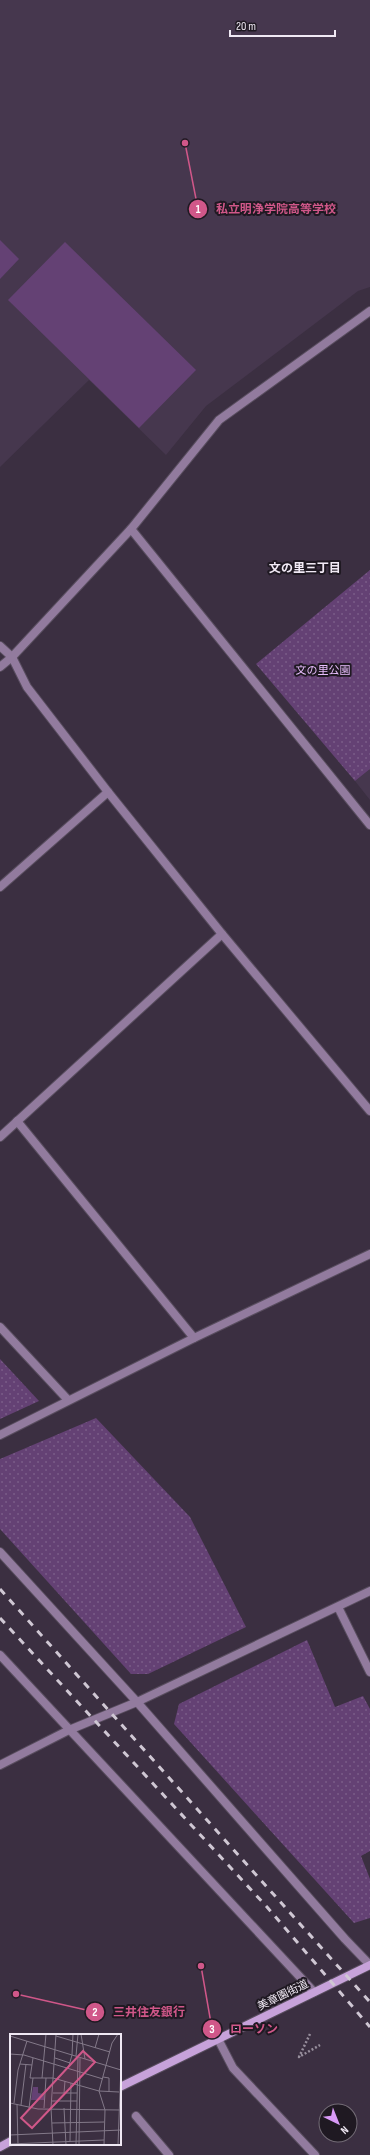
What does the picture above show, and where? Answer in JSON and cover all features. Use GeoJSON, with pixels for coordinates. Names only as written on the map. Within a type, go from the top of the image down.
{"type":"FeatureCollection","features":[{"type":"Feature","properties":{"kind":"street"},"geometry":{"type":"LineString","coordinates":[[0,667],[12,657],[130,529],[219,420],[370,311]]}},
{"type":"Feature","properties":{"kind":"street"},"geometry":{"type":"LineString","coordinates":[[130,529],[370,824]]}},
{"type":"Feature","properties":{"kind":"street"},"geometry":{"type":"LineString","coordinates":[[0,646],[12,657],[27,687],[108,792],[222,934],[370,1111]]}},
{"type":"Feature","properties":{"kind":"street"},"geometry":{"type":"LineString","coordinates":[[0,887],[108,792]]}},
{"type":"Feature","properties":{"kind":"street"},"geometry":{"type":"LineString","coordinates":[[0,1136],[222,934]]}},
{"type":"Feature","properties":{"kind":"street"},"geometry":{"type":"LineString","coordinates":[[17,1121],[194,1338]]}},
{"type":"Feature","properties":{"kind":"street"},"geometry":{"type":"LineString","coordinates":[[0,1435],[194,1338],[370,1254]]}},
{"type":"Feature","properties":{"kind":"street"},"geometry":{"type":"LineString","coordinates":[[0,1327],[68,1400]]}},
{"type":"Feature","properties":{"kind":"street"},"geometry":{"type":"LineString","coordinates":[[0,1552],[137,1702],[345,1940],[370,1965]]}},
{"type":"Feature","properties":{"kind":"street"},"geometry":{"type":"LineString","coordinates":[[0,1765],[69,1730],[137,1702],[370,1591]]}},
{"type":"Feature","properties":{"kind":"street"},"geometry":{"type":"LineString","coordinates":[[338,1606],[370,1672]]}},
{"type":"Feature","properties":{"kind":"street"},"geometry":{"type":"LineString","coordinates":[[0,1655],[314,1992]]}},
{"type":"Feature","properties":{"kind":"street","name":"美章園街道"},"geometry":{"type":"LineString","coordinates":[[121,2088],[370,1965]]}},
{"type":"Feature","properties":{"kind":"street"},"geometry":{"type":"LineString","coordinates":[[218,2039],[233,2068],[315,2155]]}},
{"type":"Feature","properties":{"kind":"street"},"geometry":{"type":"LineString","coordinates":[[136,2116],[169,2155]]}},
{"type":"Feature","properties":{"kind":"street"},"geometry":{"type":"LineString","coordinates":[[0,2146],[10,2141]]}},
{"type":"Feature","properties":{"kind":"path"},"geometry":{"type":"LineString","coordinates":[[310,2034],[299,2057],[320,2045]]}},
{"type":"Feature","properties":{"kind":"shaded area"},"geometry":{"type":"Polygon","coordinates":[[[0,0],[370,0],[370,287],[358,291],[206,406],[166,455],[89,380],[0,467],[0,0]]]}},
{"type":"Feature","properties":{"kind":"shaded area"},"geometry":{"type":"Polygon","coordinates":[[[370,769],[370,800],[355,781],[370,769]]]}},
{"type":"Feature","properties":{"kind":"green space"},"geometry":{"type":"Polygon","coordinates":[[[0,240],[19,259],[0,279],[0,240]]]}},
{"type":"Feature","properties":{"kind":"green space"},"geometry":{"type":"Polygon","coordinates":[[[65,242],[196,370],[139,428],[8,300],[65,242]]]}},
{"type":"Feature","properties":{"kind":"green space","name":"文の里公園"},"geometry":{"type":"Polygon","coordinates":[[[370,570],[370,769],[355,781],[256,664],[370,570]]]}},
{"type":"Feature","properties":{"kind":"green space"},"geometry":{"type":"Polygon","coordinates":[[[0,1359],[39,1401],[0,1419],[0,1359]]]}},
{"type":"Feature","properties":{"kind":"green space"},"geometry":{"type":"Polygon","coordinates":[[[96,1418],[190,1517],[246,1627],[148,1674],[131,1674],[0,1529],[0,1459],[96,1418]]]}},
{"type":"Feature","properties":{"kind":"green space"},"geometry":{"type":"Polygon","coordinates":[[[307,1640],[335,1707],[363,1696],[370,1709],[370,1851],[361,1856],[370,1879],[370,1918],[354,1923],[174,1724],[179,1704],[307,1640]]]}},
{"type":"Feature","properties":{"kind":"railway"},"geometry":{"type":"LineString","coordinates":[[0,1589],[370,2002]]}},
{"type":"Feature","properties":{"kind":"railway"},"geometry":{"type":"LineString","coordinates":[[0,1618],[267,1907],[370,2027]]}},
{"type":"Feature","properties":{"kind":"place","name":"私立明浄学院高等学校"},"geometry":{"type":"Point","coordinates":[185,143]}},
{"type":"Feature","properties":{"kind":"place","name":"ローソン"},"geometry":{"type":"Point","coordinates":[201,1966]}},
{"type":"Feature","properties":{"kind":"place","name":"三井住友銀行"},"geometry":{"type":"Point","coordinates":[16,1994]}},
{"type":"Feature","properties":{"kind":"district","name":"文の里三丁目"},"geometry":{"type":"Point","coordinates":[305,568]}}]}
